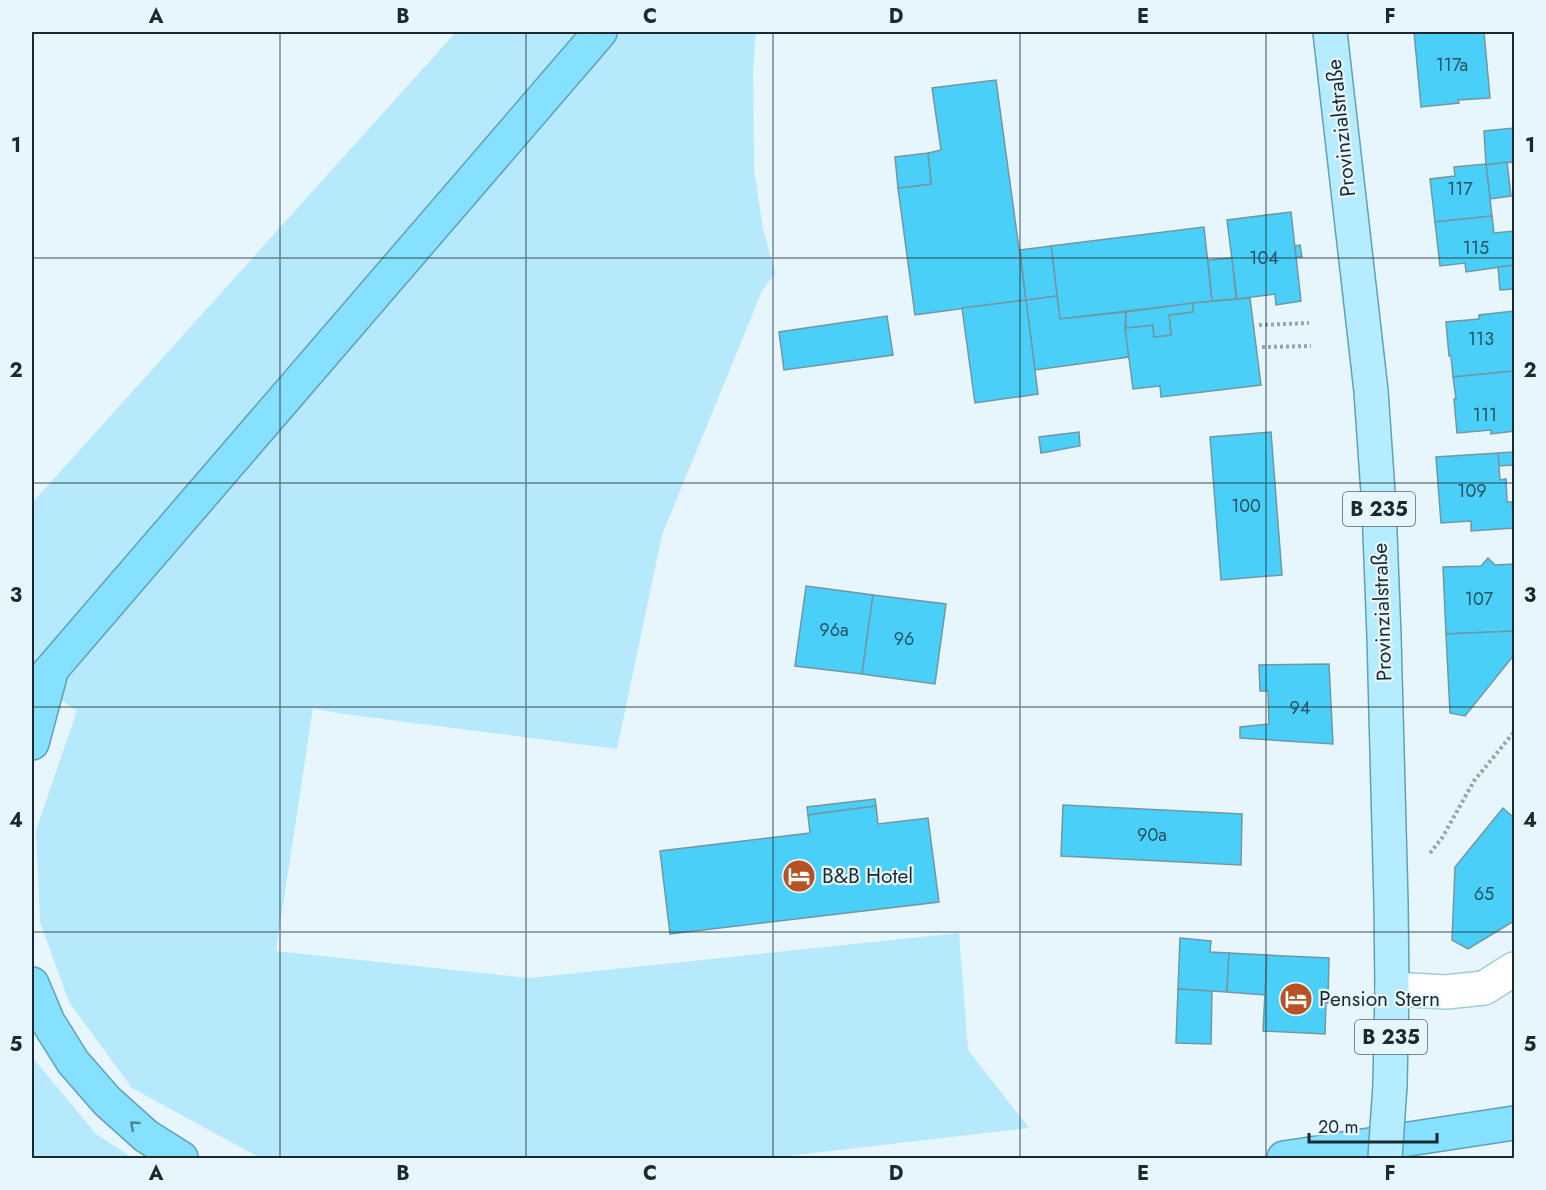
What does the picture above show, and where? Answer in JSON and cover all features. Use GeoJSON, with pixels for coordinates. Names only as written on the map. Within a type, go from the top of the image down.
{"type":"FeatureCollection","features":[{"type":"Feature","properties":{"kind":"highway"},"geometry":{"type":"LineString","coordinates":[[32,743],[42,681],[600,32]]}},
{"type":"Feature","properties":{"kind":"highway"},"geometry":{"type":"LineString","coordinates":[[32,984],[48,1022],[73,1062],[106,1101],[146,1136],[181,1158]]}},
{"type":"Feature","properties":{"kind":"highway"},"geometry":{"type":"LineString","coordinates":[[1284,1158],[1515,1123]]}},
{"type":"Feature","properties":{"kind":"main road","name":"Provinzialstraße"},"geometry":{"type":"LineString","coordinates":[[1330,32],[1371,391],[1379,507],[1392,989],[1390,1085],[1385,1158]]}},
{"type":"Feature","properties":{"kind":"street"},"geometry":{"type":"LineString","coordinates":[[1392,989],[1446,992],[1484,988],[1515,969]]}},
{"type":"Feature","properties":{"kind":"path"},"geometry":{"type":"LineString","coordinates":[[1259,325],[1309,323]]}},
{"type":"Feature","properties":{"kind":"path"},"geometry":{"type":"LineString","coordinates":[[1262,347],[1311,346]]}},
{"type":"Feature","properties":{"kind":"path"},"geometry":{"type":"LineString","coordinates":[[1427,857],[1442,838],[1474,781],[1515,732]]}},
{"type":"Feature","properties":{"kind":"shaded area"},"geometry":{"type":"Polygon","coordinates":[[[456,32],[756,32],[753,69],[754,169],[763,229],[775,273],[762,291],[662,535],[617,749],[313,708],[276,951],[529,978],[959,933],[968,1050],[1029,1128],[771,1158],[260,1158],[132,1088],[69,1002],[40,922],[36,830],[77,711],[32,679],[32,503],[456,32]]]}},
{"type":"Feature","properties":{"kind":"shaded area"},"geometry":{"type":"Polygon","coordinates":[[[32,1057],[96,1134],[133,1158],[32,1158],[32,1057]]]}},
{"type":"Feature","properties":{"kind":"building"},"geometry":{"type":"Polygon","coordinates":[[[1414,32],[1484,32],[1490,98],[1458,100],[1459,103],[1421,107],[1414,32]]]}},
{"type":"Feature","properties":{"kind":"building"},"geometry":{"type":"Polygon","coordinates":[[[996,80],[1026,300],[915,315],[898,188],[931,184],[928,153],[941,150],[932,88],[996,80]]]}},
{"type":"Feature","properties":{"kind":"building"},"geometry":{"type":"Polygon","coordinates":[[[1514,128],[1514,162],[1486,165],[1484,131],[1514,128]]]}},
{"type":"Feature","properties":{"kind":"building"},"geometry":{"type":"Polygon","coordinates":[[[928,153],[931,184],[898,188],[895,157],[928,153]]]}},
{"type":"Feature","properties":{"kind":"building"},"geometry":{"type":"Polygon","coordinates":[[[1507,162],[1511,196],[1490,199],[1486,165],[1507,162]]]}},
{"type":"Feature","properties":{"kind":"building"},"geometry":{"type":"Polygon","coordinates":[[[1486,164],[1492,216],[1435,222],[1430,179],[1455,176],[1454,167],[1486,164]]]}},
{"type":"Feature","properties":{"kind":"building"},"geometry":{"type":"Polygon","coordinates":[[[1291,212],[1301,301],[1276,305],[1275,294],[1237,299],[1227,220],[1291,212]]]}},
{"type":"Feature","properties":{"kind":"building"},"geometry":{"type":"Polygon","coordinates":[[[1492,216],[1494,233],[1514,231],[1514,265],[1466,272],[1465,263],[1440,266],[1435,222],[1492,216]]]}},
{"type":"Feature","properties":{"kind":"building"},"geometry":{"type":"Polygon","coordinates":[[[1204,227],[1212,301],[1060,319],[1051,246],[1204,227]]]}},
{"type":"Feature","properties":{"kind":"building"},"geometry":{"type":"Polygon","coordinates":[[[1300,245],[1302,257],[1296,257],[1295,246],[1300,245]]]}},
{"type":"Feature","properties":{"kind":"building"},"geometry":{"type":"Polygon","coordinates":[[[1051,246],[1057,296],[1026,300],[1020,250],[1051,246]]]}},
{"type":"Feature","properties":{"kind":"building"},"geometry":{"type":"Polygon","coordinates":[[[1232,258],[1236,299],[1212,301],[1208,260],[1232,258]]]}},
{"type":"Feature","properties":{"kind":"building"},"geometry":{"type":"Polygon","coordinates":[[[1514,265],[1514,289],[1500,290],[1498,267],[1514,265]]]}},
{"type":"Feature","properties":{"kind":"building"},"geometry":{"type":"Polygon","coordinates":[[[1057,296],[1060,319],[1126,312],[1125,328],[1129,357],[1035,370],[1026,300],[1057,296]]]}},
{"type":"Feature","properties":{"kind":"building"},"geometry":{"type":"Polygon","coordinates":[[[1250,298],[1261,385],[1161,397],[1160,386],[1133,389],[1125,328],[1153,325],[1154,337],[1171,335],[1169,315],[1193,312],[1193,303],[1250,298]]]}},
{"type":"Feature","properties":{"kind":"building"},"geometry":{"type":"Polygon","coordinates":[[[1026,300],[1038,394],[975,403],[962,308],[1026,300]]]}},
{"type":"Feature","properties":{"kind":"building"},"geometry":{"type":"Polygon","coordinates":[[[1193,303],[1193,312],[1169,315],[1171,335],[1154,337],[1153,325],[1126,328],[1126,312],[1193,303]]]}},
{"type":"Feature","properties":{"kind":"building"},"geometry":{"type":"Polygon","coordinates":[[[1514,311],[1514,371],[1453,377],[1446,322],[1479,319],[1479,315],[1514,311]]]}},
{"type":"Feature","properties":{"kind":"building"},"geometry":{"type":"Polygon","coordinates":[[[887,316],[893,355],[784,370],[779,332],[887,316]]]}},
{"type":"Feature","properties":{"kind":"building"},"geometry":{"type":"Polygon","coordinates":[[[1514,371],[1514,431],[1491,434],[1491,430],[1457,433],[1453,377],[1514,371]]]}},
{"type":"Feature","properties":{"kind":"building"},"geometry":{"type":"Polygon","coordinates":[[[1079,432],[1080,446],[1041,453],[1039,437],[1079,432]]]}},
{"type":"Feature","properties":{"kind":"building"},"geometry":{"type":"Polygon","coordinates":[[[1271,432],[1282,575],[1221,580],[1210,437],[1271,432]]]}},
{"type":"Feature","properties":{"kind":"building"},"geometry":{"type":"Polygon","coordinates":[[[1514,452],[1514,468],[1512,465],[1499,466],[1498,453],[1514,452]]]}},
{"type":"Feature","properties":{"kind":"building"},"geometry":{"type":"Polygon","coordinates":[[[1498,453],[1500,480],[1506,479],[1507,502],[1512,502],[1514,528],[1471,531],[1471,521],[1441,523],[1436,457],[1498,453]]]}},
{"type":"Feature","properties":{"kind":"building"},"geometry":{"type":"Polygon","coordinates":[[[1488,558],[1495,565],[1514,564],[1514,631],[1446,634],[1443,567],[1481,566],[1488,558]]]}},
{"type":"Feature","properties":{"kind":"building"},"geometry":{"type":"Polygon","coordinates":[[[806,586],[873,595],[862,674],[795,666],[806,586]]]}},
{"type":"Feature","properties":{"kind":"building"},"geometry":{"type":"Polygon","coordinates":[[[873,595],[946,604],[935,684],[862,674],[873,595]]]}},
{"type":"Feature","properties":{"kind":"building"},"geometry":{"type":"Polygon","coordinates":[[[1514,631],[1514,655],[1465,716],[1450,713],[1446,634],[1514,631]]]}},
{"type":"Feature","properties":{"kind":"building"},"geometry":{"type":"Polygon","coordinates":[[[1329,664],[1333,744],[1240,738],[1240,727],[1269,724],[1268,691],[1260,691],[1259,665],[1329,664]]]}},
{"type":"Feature","properties":{"kind":"building"},"geometry":{"type":"Polygon","coordinates":[[[875,799],[876,806],[808,815],[807,807],[875,799]]]}},
{"type":"Feature","properties":{"kind":"building"},"geometry":{"type":"Polygon","coordinates":[[[1063,805],[1242,814],[1241,865],[1061,856],[1063,805]]]}},
{"type":"Feature","properties":{"kind":"building","name":"B&B Hotel"},"geometry":{"type":"Polygon","coordinates":[[[876,806],[878,824],[928,818],[939,902],[670,934],[660,851],[810,833],[808,815],[876,806]]]}},
{"type":"Feature","properties":{"kind":"building"},"geometry":{"type":"Polygon","coordinates":[[[1503,808],[1514,818],[1514,921],[1468,949],[1452,940],[1455,867],[1503,808]]]}},
{"type":"Feature","properties":{"kind":"building"},"geometry":{"type":"Polygon","coordinates":[[[1180,938],[1211,941],[1210,952],[1229,953],[1227,992],[1178,989],[1180,938]]]}},
{"type":"Feature","properties":{"kind":"building"},"geometry":{"type":"Polygon","coordinates":[[[1229,953],[1267,955],[1265,995],[1227,992],[1229,953]]]}},
{"type":"Feature","properties":{"kind":"building","name":"Pension Stern"},"geometry":{"type":"Polygon","coordinates":[[[1267,955],[1329,958],[1325,1034],[1263,1031],[1267,955]]]}},
{"type":"Feature","properties":{"kind":"building"},"geometry":{"type":"Polygon","coordinates":[[[1178,989],[1212,991],[1211,1044],[1176,1043],[1178,989]]]}},
{"type":"Feature","properties":{"kind":"place","name":"B&B Hotel"},"geometry":{"type":"Point","coordinates":[799,876]}},
{"type":"Feature","properties":{"kind":"place","name":"Pension Stern"},"geometry":{"type":"Point","coordinates":[1296,999]}}]}
